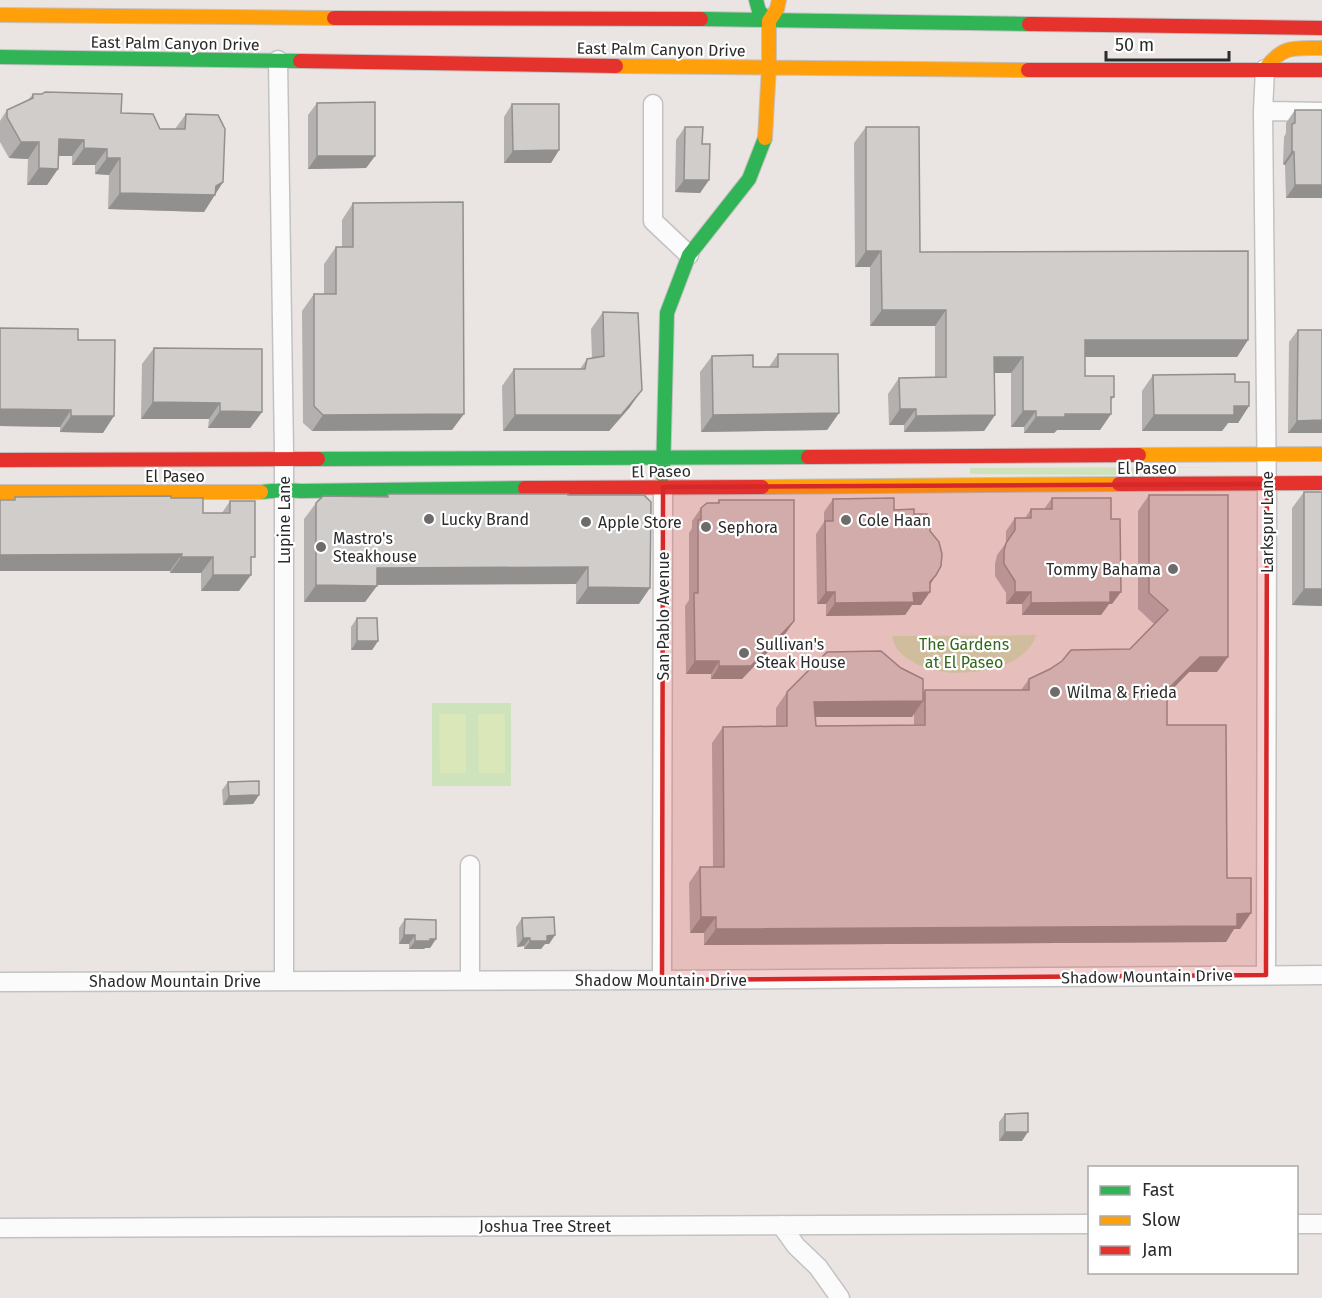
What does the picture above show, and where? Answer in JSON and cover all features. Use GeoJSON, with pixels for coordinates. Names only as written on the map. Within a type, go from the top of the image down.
{"type":"FeatureCollection","features":[{"type":"Feature","properties":{"kind":"street"},"geometry":{"type":"LineString","coordinates":[[433,0],[433,20]]}},
{"type":"Feature","properties":{"kind":"street"},"geometry":{"type":"LineString","coordinates":[[756,0],[759,11],[769,21]]}},
{"type":"Feature","properties":{"kind":"street","name":"San Pablo Avenue"},"geometry":{"type":"LineString","coordinates":[[662,980],[663,458],[667,313],[689,255],[749,179],[765,138],[769,21],[777,9],[779,0]]}},
{"type":"Feature","properties":{"kind":"street"},"geometry":{"type":"LineString","coordinates":[[668,20],[697,5]]}},
{"type":"Feature","properties":{"kind":"street","name":"East Palm Canyon Drive"},"geometry":{"type":"LineString","coordinates":[[0,15],[1322,28]]}},
{"type":"Feature","properties":{"kind":"street"},"geometry":{"type":"LineString","coordinates":[[1265,69],[1277,54],[1286,50],[1322,48]]}},
{"type":"Feature","properties":{"kind":"street","name":"East Palm Canyon Drive"},"geometry":{"type":"LineString","coordinates":[[0,57],[941,70],[1322,70]]}},
{"type":"Feature","properties":{"kind":"street","name":"Lupine Lane"},"geometry":{"type":"LineString","coordinates":[[279,60],[284,459],[284,980]]}},
{"type":"Feature","properties":{"kind":"street","name":"Larkspur Lane"},"geometry":{"type":"LineString","coordinates":[[1265,69],[1263,111],[1267,454],[1266,975]]}},
{"type":"Feature","properties":{"kind":"street"},"geometry":{"type":"LineString","coordinates":[[653,104],[653,221],[689,255]]}},
{"type":"Feature","properties":{"kind":"street"},"geometry":{"type":"LineString","coordinates":[[1263,111],[1322,112]]}},
{"type":"Feature","properties":{"kind":"street","name":"El Paseo"},"geometry":{"type":"LineString","coordinates":[[0,460],[1322,454]]}},
{"type":"Feature","properties":{"kind":"street"},"geometry":{"type":"LineString","coordinates":[[964,456],[957,471],[960,479],[967,486]]}},
{"type":"Feature","properties":{"kind":"street"},"geometry":{"type":"LineString","coordinates":[[925,457],[935,465],[937,472],[934,479],[925,486]]}},
{"type":"Feature","properties":{"kind":"street"},"geometry":{"type":"LineString","coordinates":[[1106,485],[1154,472],[1244,471]]}},
{"type":"Feature","properties":{"kind":"street","name":"El Paseo"},"geometry":{"type":"LineString","coordinates":[[0,492],[1322,483]]}},
{"type":"Feature","properties":{"kind":"street"},"geometry":{"type":"LineString","coordinates":[[470,865],[470,980]]}},
{"type":"Feature","properties":{"kind":"street","name":"Shadow Mountain Drive"},"geometry":{"type":"LineString","coordinates":[[0,982],[1322,975]]}},
{"type":"Feature","properties":{"kind":"street","name":"Joshua Tree Street"},"geometry":{"type":"LineString","coordinates":[[0,1228],[1088,1224]]}},
{"type":"Feature","properties":{"kind":"street"},"geometry":{"type":"LineString","coordinates":[[1298,1224],[1322,1224]]}},
{"type":"Feature","properties":{"kind":"street"},"geometry":{"type":"LineString","coordinates":[[781,1225],[796,1246],[818,1267],[840,1298]]}},
{"type":"Feature","properties":{"kind":"highlighted area"},"geometry":{"type":"Polygon","coordinates":[[[1267,484],[1266,975],[662,980],[663,487],[1267,484]]]}},
{"type":"Feature","properties":{"kind":"green space"},"geometry":{"type":"Polygon","coordinates":[[[1237,467],[1160,468],[1129,475],[970,474],[970,468],[1237,467]]]}},
{"type":"Feature","properties":{"kind":"green space","name":"The Gardens at El Paseo"},"geometry":{"type":"Polygon","coordinates":[[[1036,635],[1030,647],[1007,664],[977,672],[961,673],[933,670],[914,663],[898,650],[892,636],[1036,635]]]}},
{"type":"Feature","properties":{"kind":"green space"},"geometry":{"type":"Polygon","coordinates":[[[432,703],[511,703],[511,786],[432,786],[432,703]]]}},
{"type":"Feature","properties":{"kind":"green space"},"geometry":{"type":"Polygon","coordinates":[[[439,714],[466,714],[466,773],[440,773],[439,714]]]}},
{"type":"Feature","properties":{"kind":"green space"},"geometry":{"type":"Polygon","coordinates":[[[478,714],[505,714],[505,773],[479,773],[478,714]]]}},
{"type":"Feature","properties":{"kind":"building"},"geometry":{"type":"Polygon","coordinates":[[[45,92],[122,94],[121,113],[153,114],[160,129],[185,129],[186,114],[218,115],[225,129],[223,182],[216,186],[215,195],[120,193],[120,158],[107,158],[107,149],[84,148],[84,140],[59,139],[58,169],[39,168],[39,142],[21,142],[7,117],[7,110],[33,98],[33,94],[45,92]]]}},
{"type":"Feature","properties":{"kind":"building"},"geometry":{"type":"Polygon","coordinates":[[[375,102],[375,156],[317,156],[317,103],[375,102]]]}},
{"type":"Feature","properties":{"kind":"building"},"geometry":{"type":"Polygon","coordinates":[[[512,104],[559,104],[559,150],[513,151],[512,104]]]}},
{"type":"Feature","properties":{"kind":"building"},"geometry":{"type":"Polygon","coordinates":[[[1295,110],[1322,110],[1322,185],[1295,185],[1292,124],[1295,123],[1295,110]]]}},
{"type":"Feature","properties":{"kind":"building"},"geometry":{"type":"Polygon","coordinates":[[[685,127],[703,127],[702,144],[710,144],[709,180],[684,180],[685,127]]]}},
{"type":"Feature","properties":{"kind":"building"},"geometry":{"type":"Polygon","coordinates":[[[866,127],[919,127],[920,252],[1248,251],[1248,340],[1085,340],[1085,376],[1114,376],[1111,414],[1065,414],[1065,417],[1036,417],[1036,411],[1023,411],[1023,357],[994,357],[995,415],[916,416],[916,409],[900,409],[899,378],[946,377],[946,310],[882,310],[881,251],[866,251],[866,127]]]}},
{"type":"Feature","properties":{"kind":"building"},"geometry":{"type":"Polygon","coordinates":[[[463,202],[464,414],[323,415],[314,406],[314,294],[336,294],[336,247],[353,247],[353,203],[463,202]]]}},
{"type":"Feature","properties":{"kind":"building"},"geometry":{"type":"Polygon","coordinates":[[[603,312],[638,313],[642,390],[621,415],[515,415],[514,369],[585,369],[587,359],[604,356],[603,312]]]}},
{"type":"Feature","properties":{"kind":"building"},"geometry":{"type":"Polygon","coordinates":[[[0,328],[78,329],[78,340],[115,340],[114,416],[71,416],[71,410],[0,409],[0,328]]]}},
{"type":"Feature","properties":{"kind":"building"},"geometry":{"type":"Polygon","coordinates":[[[1298,330],[1322,330],[1322,420],[1297,421],[1298,330]]]}},
{"type":"Feature","properties":{"kind":"building"},"geometry":{"type":"Polygon","coordinates":[[[154,348],[262,349],[262,412],[220,411],[220,403],[153,402],[154,348]]]}},
{"type":"Feature","properties":{"kind":"building"},"geometry":{"type":"Polygon","coordinates":[[[778,354],[838,354],[839,413],[713,415],[712,356],[753,355],[753,367],[778,367],[778,354]]]}},
{"type":"Feature","properties":{"kind":"building"},"geometry":{"type":"Polygon","coordinates":[[[1235,374],[1235,382],[1249,382],[1249,406],[1234,406],[1234,415],[1154,415],[1153,375],[1235,374]]]}},
{"type":"Feature","properties":{"kind":"building"},"geometry":{"type":"Polygon","coordinates":[[[1304,492],[1322,492],[1322,589],[1304,589],[1304,492]]]}},
{"type":"Feature","properties":{"kind":"building"},"geometry":{"type":"Polygon","coordinates":[[[388,494],[644,495],[651,502],[650,588],[588,587],[588,567],[377,568],[377,586],[316,585],[316,503],[323,496],[388,497],[388,494]]]}},
{"type":"Feature","properties":{"kind":"building"},"geometry":{"type":"Polygon","coordinates":[[[1149,495],[1228,495],[1228,657],[1200,657],[1167,690],[1167,725],[1226,725],[1227,878],[1251,878],[1251,913],[1237,914],[1237,926],[716,929],[716,917],[701,917],[700,867],[724,867],[723,727],[787,726],[787,692],[827,652],[881,651],[901,668],[923,679],[923,701],[814,702],[816,726],[925,725],[925,690],[1029,690],[1029,679],[1062,661],[1071,650],[1130,649],[1168,610],[1149,593],[1149,495]]]}},
{"type":"Feature","properties":{"kind":"building"},"geometry":{"type":"Polygon","coordinates":[[[171,496],[171,498],[203,498],[203,513],[230,513],[230,501],[255,501],[255,557],[251,557],[251,575],[213,575],[213,557],[181,557],[182,554],[0,555],[0,500],[15,500],[15,497],[171,496]]]}},
{"type":"Feature","properties":{"kind":"building"},"geometry":{"type":"Polygon","coordinates":[[[894,498],[894,510],[914,509],[914,514],[927,514],[927,520],[930,520],[930,531],[939,542],[942,554],[941,566],[930,582],[930,592],[913,593],[914,602],[835,603],[835,592],[826,592],[825,521],[833,521],[833,499],[894,498]]]}},
{"type":"Feature","properties":{"kind":"building"},"geometry":{"type":"Polygon","coordinates":[[[1052,498],[1111,498],[1111,519],[1120,519],[1121,592],[1110,592],[1110,602],[1031,603],[1031,592],[1015,592],[1015,581],[1004,564],[1004,551],[1006,543],[1015,530],[1015,518],[1031,518],[1031,509],[1052,509],[1052,498]]]}},
{"type":"Feature","properties":{"kind":"building"},"geometry":{"type":"Polygon","coordinates":[[[719,500],[794,500],[794,621],[751,666],[719,666],[719,661],[695,661],[694,593],[698,593],[698,520],[701,520],[701,508],[707,503],[719,503],[719,500]]]}},
{"type":"Feature","properties":{"kind":"building"},"geometry":{"type":"Polygon","coordinates":[[[357,618],[377,618],[378,641],[357,641],[357,618]]]}},
{"type":"Feature","properties":{"kind":"building"},"geometry":{"type":"Polygon","coordinates":[[[259,781],[259,795],[229,796],[228,782],[259,781]]]}},
{"type":"Feature","properties":{"kind":"building"},"geometry":{"type":"Polygon","coordinates":[[[554,917],[555,935],[547,936],[547,941],[530,941],[530,938],[523,938],[522,918],[554,917]]]}},
{"type":"Feature","properties":{"kind":"building"},"geometry":{"type":"Polygon","coordinates":[[[405,919],[436,920],[436,939],[415,941],[415,935],[404,935],[405,919]]]}},
{"type":"Feature","properties":{"kind":"building"},"geometry":{"type":"Polygon","coordinates":[[[1028,1113],[1028,1132],[1005,1132],[1005,1114],[1028,1113]]]}},
{"type":"Feature","properties":{"kind":"traffic: fast"},"geometry":{"type":"LineString","coordinates":[[756,0],[759,11],[769,21]]}},
{"type":"Feature","properties":{"kind":"traffic: fast"},"geometry":{"type":"LineString","coordinates":[[701,19],[1029,24]]}},
{"type":"Feature","properties":{"kind":"traffic: fast"},"geometry":{"type":"LineString","coordinates":[[0,57],[300,61]]}},
{"type":"Feature","properties":{"kind":"traffic: fast"},"geometry":{"type":"LineString","coordinates":[[663,476],[667,313],[689,255],[749,179],[765,138]]}},
{"type":"Feature","properties":{"kind":"traffic: fast"},"geometry":{"type":"LineString","coordinates":[[318,459],[808,457]]}},
{"type":"Feature","properties":{"kind":"traffic: fast"},"geometry":{"type":"LineString","coordinates":[[261,492],[525,488]]}},
{"type":"Feature","properties":{"kind":"traffic: slow"},"geometry":{"type":"LineString","coordinates":[[765,138],[769,21],[777,9],[779,0]]}},
{"type":"Feature","properties":{"kind":"traffic: slow"},"geometry":{"type":"LineString","coordinates":[[0,15],[334,18]]}},
{"type":"Feature","properties":{"kind":"traffic: slow"},"geometry":{"type":"LineString","coordinates":[[1265,69],[1271,61],[1284,52],[1304,48],[1322,48]]}},
{"type":"Feature","properties":{"kind":"traffic: slow"},"geometry":{"type":"LineString","coordinates":[[616,66],[1028,70]]}},
{"type":"Feature","properties":{"kind":"traffic: slow"},"geometry":{"type":"LineString","coordinates":[[1139,455],[1322,454]]}},
{"type":"Feature","properties":{"kind":"traffic: slow"},"geometry":{"type":"LineString","coordinates":[[762,487],[1119,484]]}},
{"type":"Feature","properties":{"kind":"traffic: slow"},"geometry":{"type":"LineString","coordinates":[[0,492],[261,492]]}},
{"type":"Feature","properties":{"kind":"traffic: jam"},"geometry":{"type":"LineString","coordinates":[[334,18],[701,19]]}},
{"type":"Feature","properties":{"kind":"traffic: jam"},"geometry":{"type":"LineString","coordinates":[[1029,24],[1322,28]]}},
{"type":"Feature","properties":{"kind":"traffic: jam"},"geometry":{"type":"LineString","coordinates":[[300,61],[616,66]]}},
{"type":"Feature","properties":{"kind":"traffic: jam"},"geometry":{"type":"LineString","coordinates":[[1028,70],[1322,70]]}},
{"type":"Feature","properties":{"kind":"traffic: jam"},"geometry":{"type":"LineString","coordinates":[[808,457],[1139,455]]}},
{"type":"Feature","properties":{"kind":"traffic: jam"},"geometry":{"type":"LineString","coordinates":[[0,460],[318,459]]}},
{"type":"Feature","properties":{"kind":"traffic: jam"},"geometry":{"type":"LineString","coordinates":[[1119,484],[1322,483]]}},
{"type":"Feature","properties":{"kind":"traffic: jam"},"geometry":{"type":"LineString","coordinates":[[525,488],[762,487]]}},
{"type":"Feature","properties":{"kind":"place","name":"Lucky Brand"},"geometry":{"type":"Point","coordinates":[429,519]}},
{"type":"Feature","properties":{"kind":"place","name":"Cole Haan"},"geometry":{"type":"Point","coordinates":[846,520]}},
{"type":"Feature","properties":{"kind":"place","name":"Apple Store"},"geometry":{"type":"Point","coordinates":[586,522]}},
{"type":"Feature","properties":{"kind":"place","name":"Sephora"},"geometry":{"type":"Point","coordinates":[706,527]}},
{"type":"Feature","properties":{"kind":"place","name":"Mastro's Steakhouse"},"geometry":{"type":"Point","coordinates":[321,547]}},
{"type":"Feature","properties":{"kind":"place","name":"Tommy Bahama"},"geometry":{"type":"Point","coordinates":[1173,569]}},
{"type":"Feature","properties":{"kind":"place","name":"Sullivan's Steak House"},"geometry":{"type":"Point","coordinates":[744,653]}},
{"type":"Feature","properties":{"kind":"place","name":"Wilma & Frieda"},"geometry":{"type":"Point","coordinates":[1055,692]}}]}
